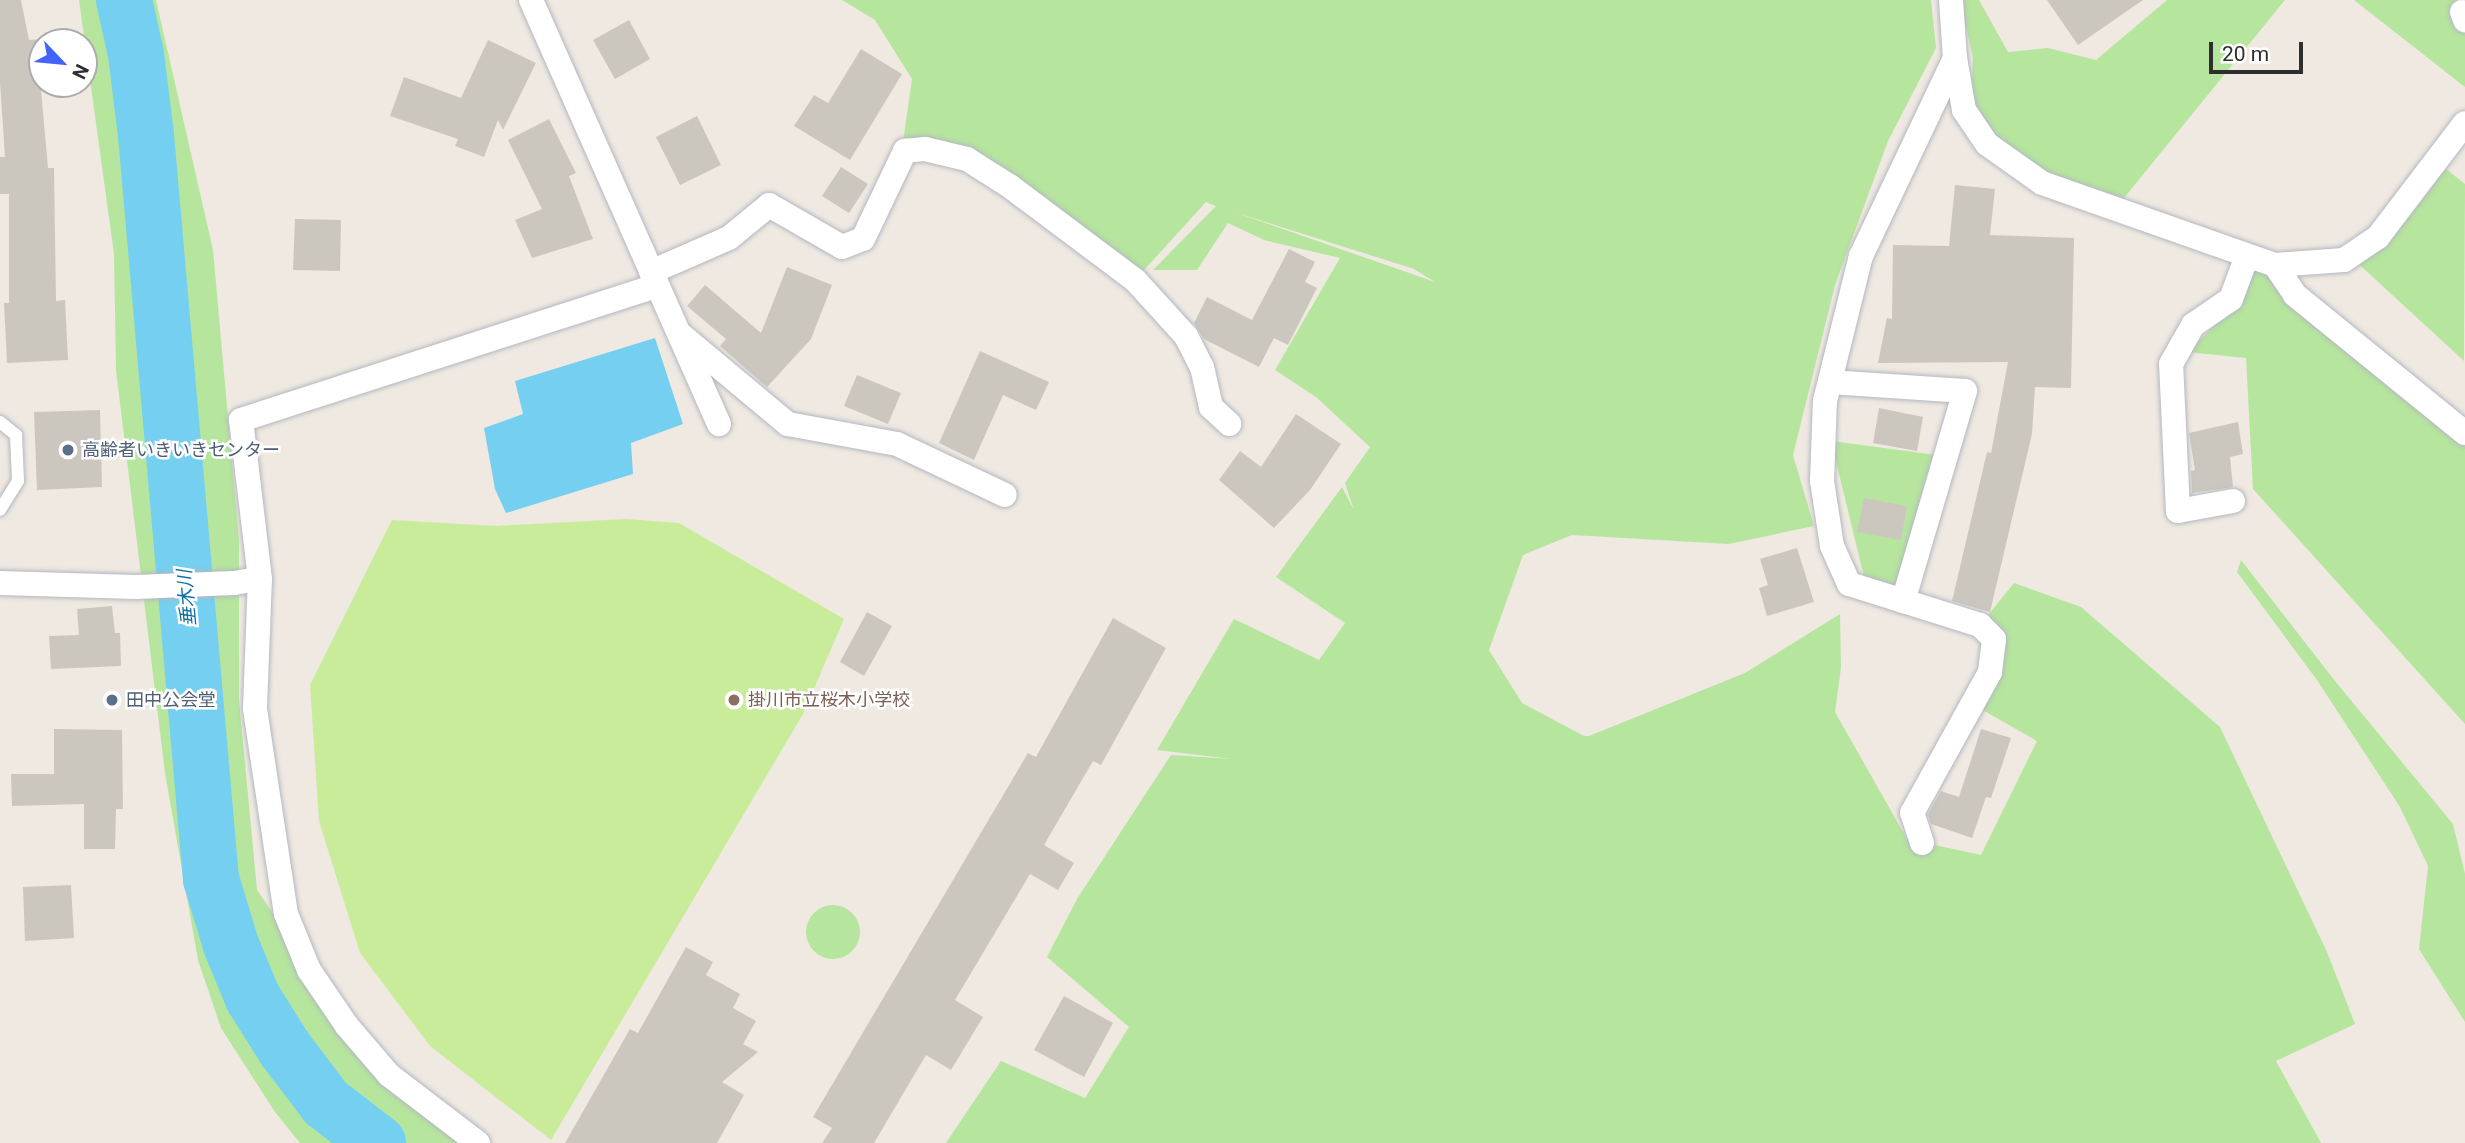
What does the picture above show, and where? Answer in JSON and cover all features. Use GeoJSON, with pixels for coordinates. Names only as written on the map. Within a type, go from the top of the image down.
{"type":"FeatureCollection","features":[{"type":"Feature","properties":{"kind":"street"},"geometry":{"type":"LineString","coordinates":[[531,0],[719,424]]}},
{"type":"Feature","properties":{"kind":"street"},"geometry":{"type":"LineString","coordinates":[[1951,0],[1955,58],[1964,110],[1987,144],[2042,183],[2275,265],[2344,260],[2378,237],[2464,126]]}},
{"type":"Feature","properties":{"kind":"street"},"geometry":{"type":"LineString","coordinates":[[1922,843],[1912,813],[1990,672],[1994,639],[1980,625],[1849,584],[1832,546],[1822,481],[1825,401],[1861,256],[1955,58]]}},
{"type":"Feature","properties":{"kind":"street"},"geometry":{"type":"LineString","coordinates":[[478,1143],[389,1075],[347,1026],[309,970],[286,914],[255,708],[260,579],[241,420],[654,279],[729,238],[769,205],[842,247],[863,239],[905,151],[925,149],[967,159],[1012,187],[1135,281],[1186,336],[1202,368],[1211,407],[1229,425]]}},
{"type":"Feature","properties":{"kind":"street"},"geometry":{"type":"LineString","coordinates":[[2233,501],[2178,511],[2171,364],[2193,325],[2231,299],[2247,256]]}},
{"type":"Feature","properties":{"kind":"street"},"geometry":{"type":"LineString","coordinates":[[2275,265],[2295,295],[2465,433]]}},
{"type":"Feature","properties":{"kind":"street"},"geometry":{"type":"LineString","coordinates":[[678,333],[788,424],[897,444],[1005,495]]}},
{"type":"Feature","properties":{"kind":"street"},"geometry":{"type":"LineString","coordinates":[[1830,382],[1965,391],[1903,601]]}},
{"type":"Feature","properties":{"kind":"street"},"geometry":{"type":"LineString","coordinates":[[0,583],[136,587],[234,583],[260,579]]}},
{"type":"Feature","properties":{"kind":"lane"},"geometry":{"type":"LineString","coordinates":[[0,422],[16,435],[18,481],[0,510]]}},
{"type":"Feature","properties":{"kind":"green space"},"geometry":{"type":"Polygon","coordinates":[[[79,0],[156,0],[213,250],[239,540],[239,700],[257,890],[370,1053],[479,1143],[300,1143],[275,1112],[221,1028],[198,960],[165,773],[116,370],[114,254],[93,98],[98,98],[98,28],[83,28],[79,0]]]}},
{"type":"Feature","properties":{"kind":"green space"},"geometry":{"type":"Polygon","coordinates":[[[842,0],[1931,0],[1936,48],[1888,141],[1835,285],[1793,455],[1814,526],[1729,544],[1572,535],[1523,555],[1489,650],[1522,703],[1584,736],[1589,736],[1745,673],[1840,614],[1841,668],[1835,712],[1907,839],[1981,855],[2037,741],[1981,709],[1980,625],[2014,583],[2081,607],[2220,727],[2327,952],[2355,1024],[2276,1061],[2321,1143],[946,1143],[1001,1061],[1085,1098],[1129,1027],[1047,957],[1077,899],[1171,755],[1232,759],[1157,750],[1234,619],[1319,660],[1345,623],[1276,577],[1342,487],[1354,510],[1345,483],[1370,447],[1316,397],[1275,370],[1340,258],[1264,240],[1228,223],[1197,270],[1153,270],[1216,206],[1206,202],[1135,280],[998,165],[944,140],[903,142],[912,79],[875,20],[842,0]],[[1234,212],[1435,282],[1414,269],[1234,212]]]}},
{"type":"Feature","properties":{"kind":"green space"},"geometry":{"type":"Polygon","coordinates":[[[1960,0],[1979,0],[2008,52],[2048,48],[2096,60],[2167,0],[2285,0],[2115,209],[2027,174],[1970,119],[1973,58],[1960,0]]]}},
{"type":"Feature","properties":{"kind":"green space"},"geometry":{"type":"Polygon","coordinates":[[[2354,0],[2465,0],[2465,87],[2354,0]]]}},
{"type":"Feature","properties":{"kind":"green space"},"geometry":{"type":"Polygon","coordinates":[[[2446,169],[2465,184],[2464,361],[2350,256],[2378,237],[2446,169]]]}},
{"type":"Feature","properties":{"kind":"green space"},"geometry":{"type":"Polygon","coordinates":[[[2253,270],[2269,270],[2465,444],[2465,724],[2253,489],[2246,358],[2187,352],[2242,300],[2253,270]]]}},
{"type":"Feature","properties":{"kind":"green space"},"geometry":{"type":"Polygon","coordinates":[[[1831,441],[1937,455],[1895,598],[1867,589],[1831,441]]]}},
{"type":"Feature","properties":{"kind":"green space"},"geometry":{"type":"Polygon","coordinates":[[[626,519],[679,523],[844,619],[803,714],[551,1140],[430,1046],[360,953],[319,821],[310,685],[392,520],[496,526],[626,519]]]}},
{"type":"Feature","properties":{"kind":"green space"},"geometry":{"type":"Polygon","coordinates":[[[2241,560],[2335,681],[2453,824],[2465,874],[2465,1022],[2419,949],[2428,866],[2400,807],[2317,680],[2237,572],[2241,560]]]}},
{"type":"Feature","properties":{"kind":"green space"},"geometry":{"type":"Polygon","coordinates":[[[833,905],[852,913],[860,932],[852,951],[833,959],[814,951],[806,932],[814,913],[833,905]]]}},
{"type":"Feature","properties":{"kind":"water"},"geometry":{"type":"Polygon","coordinates":[[[655,338],[683,424],[631,443],[633,474],[506,513],[495,489],[484,428],[523,414],[515,381],[655,338]]]}},
{"type":"Feature","properties":{"kind":"building"},"geometry":{"type":"Polygon","coordinates":[[[0,0],[21,0],[28,35],[28,98],[42,98],[48,168],[54,168],[56,301],[65,300],[68,360],[7,363],[4,303],[9,303],[9,194],[0,194],[0,157],[5,157],[0,82],[0,0]]]}},
{"type":"Feature","properties":{"kind":"building"},"geometry":{"type":"Polygon","coordinates":[[[2047,0],[2143,0],[2078,45],[2047,0]]]}},
{"type":"Feature","properties":{"kind":"building"},"geometry":{"type":"Polygon","coordinates":[[[629,20],[650,59],[615,79],[593,40],[629,20]]]}},
{"type":"Feature","properties":{"kind":"building"},"geometry":{"type":"Polygon","coordinates":[[[488,40],[536,63],[503,130],[498,120],[484,157],[455,146],[458,139],[390,116],[404,77],[461,98],[488,40]]]}},
{"type":"Feature","properties":{"kind":"building"},"geometry":{"type":"Polygon","coordinates":[[[861,49],[902,74],[850,160],[794,126],[814,95],[828,103],[861,49]]]}},
{"type":"Feature","properties":{"kind":"building"},"geometry":{"type":"Polygon","coordinates":[[[697,116],[721,165],[680,185],[656,137],[697,116]]]}},
{"type":"Feature","properties":{"kind":"building"},"geometry":{"type":"Polygon","coordinates":[[[549,119],[576,173],[569,176],[593,239],[532,258],[515,220],[542,209],[508,140],[549,119]]]}},
{"type":"Feature","properties":{"kind":"building"},"geometry":{"type":"Polygon","coordinates":[[[841,167],[868,184],[849,213],[822,196],[841,167]]]}},
{"type":"Feature","properties":{"kind":"building"},"geometry":{"type":"Polygon","coordinates":[[[1955,185],[1995,189],[1990,235],[2074,238],[2071,388],[2035,387],[2032,434],[1990,612],[1952,601],[1987,452],[1991,453],[2008,362],[1878,363],[1887,318],[1892,319],[1893,245],[1949,246],[1955,185]]]}},
{"type":"Feature","properties":{"kind":"building"},"geometry":{"type":"Polygon","coordinates":[[[295,219],[341,220],[340,271],[293,270],[295,219]]]}},
{"type":"Feature","properties":{"kind":"building"},"geometry":{"type":"Polygon","coordinates":[[[1289,249],[1315,262],[1305,282],[1317,288],[1288,345],[1274,338],[1259,367],[1204,339],[1194,323],[1207,297],[1252,320],[1289,249]]]}},
{"type":"Feature","properties":{"kind":"building"},"geometry":{"type":"Polygon","coordinates":[[[787,267],[832,285],[811,339],[767,387],[720,346],[726,339],[687,306],[705,285],[761,333],[787,267]]]}},
{"type":"Feature","properties":{"kind":"building"},"geometry":{"type":"Polygon","coordinates":[[[980,351],[1049,382],[1036,410],[1003,395],[974,460],[939,443],[980,351]]]}},
{"type":"Feature","properties":{"kind":"building"},"geometry":{"type":"Polygon","coordinates":[[[857,375],[901,393],[888,424],[844,406],[857,375]]]}},
{"type":"Feature","properties":{"kind":"building"},"geometry":{"type":"Polygon","coordinates":[[[1879,408],[1923,417],[1917,451],[1873,443],[1879,408]]]}},
{"type":"Feature","properties":{"kind":"building","name":"高齢者いきいきセンター"},"geometry":{"type":"Polygon","coordinates":[[[100,410],[102,487],[37,490],[34,412],[100,410]]]}},
{"type":"Feature","properties":{"kind":"building"},"geometry":{"type":"Polygon","coordinates":[[[1296,414],[1341,444],[1310,490],[1274,528],[1219,480],[1240,451],[1261,467],[1296,414]]]}},
{"type":"Feature","properties":{"kind":"building"},"geometry":{"type":"Polygon","coordinates":[[[2238,422],[2243,454],[2230,457],[2233,487],[2192,493],[2191,471],[2195,470],[2189,433],[2238,422]]]}},
{"type":"Feature","properties":{"kind":"building"},"geometry":{"type":"Polygon","coordinates":[[[1864,498],[1907,506],[1901,540],[1857,532],[1864,498]]]}},
{"type":"Feature","properties":{"kind":"building"},"geometry":{"type":"Polygon","coordinates":[[[1797,548],[1814,602],[1767,616],[1759,588],[1768,585],[1760,559],[1797,548]]]}},
{"type":"Feature","properties":{"kind":"building","name":"田中公会堂"},"geometry":{"type":"Polygon","coordinates":[[[112,606],[115,633],[120,633],[121,666],[51,669],[49,636],[79,635],[77,609],[112,606]]]}},
{"type":"Feature","properties":{"kind":"building"},"geometry":{"type":"Polygon","coordinates":[[[867,612],[892,626],[864,676],[840,662],[867,612]]]}},
{"type":"Feature","properties":{"kind":"building"},"geometry":{"type":"Polygon","coordinates":[[[1113,618],[1166,648],[1101,765],[1093,761],[1044,845],[1074,863],[1058,890],[1030,874],[955,1000],[983,1017],[951,1070],[926,1055],[874,1143],[822,1143],[832,1128],[813,1117],[1028,753],[1036,757],[1113,618]]]}},
{"type":"Feature","properties":{"kind":"building"},"geometry":{"type":"Polygon","coordinates":[[[54,729],[122,730],[123,809],[116,809],[115,849],[84,849],[84,804],[12,806],[11,774],[54,774],[54,729]]]}},
{"type":"Feature","properties":{"kind":"building"},"geometry":{"type":"Polygon","coordinates":[[[1981,729],[2011,738],[1991,798],[1986,797],[1972,838],[1931,824],[1928,814],[1941,791],[1959,797],[1981,729]]]}},
{"type":"Feature","properties":{"kind":"building"},"geometry":{"type":"Polygon","coordinates":[[[71,885],[74,938],[25,941],[23,887],[71,885]]]}},
{"type":"Feature","properties":{"kind":"building"},"geometry":{"type":"Polygon","coordinates":[[[686,947],[713,962],[706,975],[740,994],[733,1008],[756,1021],[743,1044],[758,1052],[722,1082],[744,1095],[717,1143],[565,1143],[630,1029],[638,1033],[686,947]]]}},
{"type":"Feature","properties":{"kind":"building"},"geometry":{"type":"Polygon","coordinates":[[[1064,996],[1113,1023],[1084,1077],[1034,1050],[1064,996]]]}},
{"type":"Feature","properties":{"kind":"waterway","name":"垂木川"},"geometry":{"type":"LineString","coordinates":[[124,0],[136,54],[146,135],[211,879],[231,945],[253,998],[285,1049],[326,1103],[378,1143]]}},
{"type":"Feature","properties":{"kind":"place","name":"高齢者いきいきセンター"},"geometry":{"type":"Point","coordinates":[68,450]}},
{"type":"Feature","properties":{"kind":"place","name":"田中公会堂"},"geometry":{"type":"Point","coordinates":[112,700]}},
{"type":"Feature","properties":{"kind":"place","name":"掛川市立桜木小学校"},"geometry":{"type":"Point","coordinates":[734,700]}}]}
